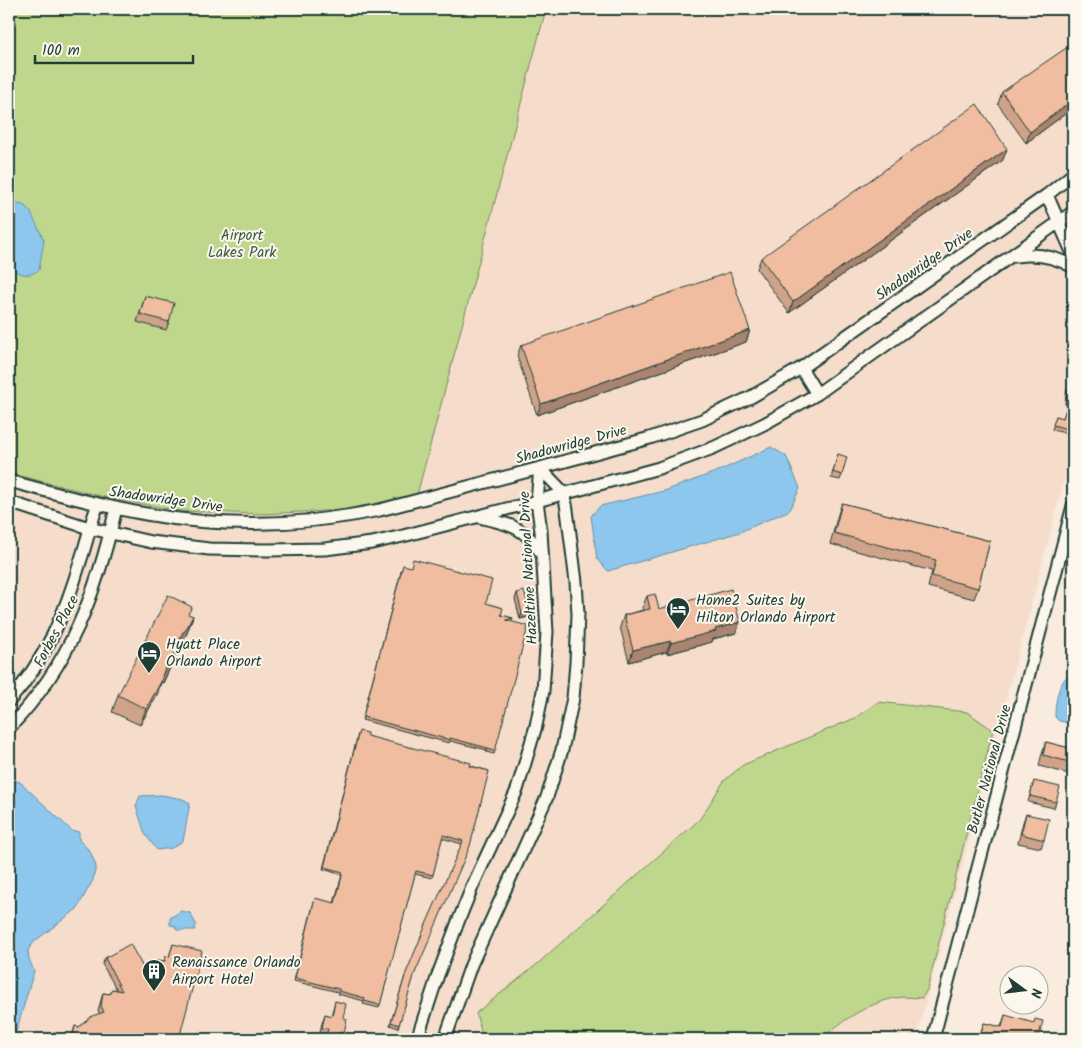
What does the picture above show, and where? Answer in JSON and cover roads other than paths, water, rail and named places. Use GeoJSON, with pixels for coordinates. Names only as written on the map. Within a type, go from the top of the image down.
{"type":"FeatureCollection","features":[{"type":"Feature","properties":{"kind":"street","name":"Shadowridge Drive"},"geometry":{"type":"LineString","coordinates":[[9,481],[116,508],[206,522],[268,523],[308,521],[380,510],[625,445],[702,420],[751,397],[801,368],[1047,195],[1073,174]]}},
{"type":"Feature","properties":{"kind":"street"},"geometry":{"type":"LineString","coordinates":[[1047,195],[1073,254]]}},
{"type":"Feature","properties":{"kind":"street"},"geometry":{"type":"LineString","coordinates":[[9,502],[110,534],[151,542],[209,549],[267,550],[325,549],[388,540],[537,501],[658,468],[713,448],[764,424],[816,394],[1014,256],[1073,212]]}},
{"type":"Feature","properties":{"kind":"street"},"geometry":{"type":"LineString","coordinates":[[1014,256],[1028,254],[1044,256],[1057,259],[1073,267]]}},
{"type":"Feature","properties":{"kind":"street"},"geometry":{"type":"LineString","coordinates":[[801,368],[816,394]]}},
{"type":"Feature","properties":{"kind":"street","name":"Hazeltine National Drive"},"geometry":{"type":"LineString","coordinates":[[540,468],[564,493]]}},
{"type":"Feature","properties":{"kind":"street","name":"Hazeltine National Drive"},"geometry":{"type":"LineString","coordinates":[[417,1039],[450,941],[473,884],[518,790],[532,742],[543,691],[547,650],[547,610],[537,501],[540,468]]}},
{"type":"Feature","properties":{"kind":"street"},"geometry":{"type":"LineString","coordinates":[[445,1039],[474,956],[544,805],[558,766],[566,735],[575,680],[578,623],[576,582],[564,493]]}},
{"type":"Feature","properties":{"kind":"street","name":"Forbes Place"},"geometry":{"type":"LineString","coordinates":[[9,701],[30,674],[52,639],[78,570],[89,528],[98,504]]}},
{"type":"Feature","properties":{"kind":"street","name":"Butler National Drive"},"geometry":{"type":"LineString","coordinates":[[933,1039],[1069,542],[1073,506]]}},
{"type":"Feature","properties":{"kind":"street","name":"Forbes Place"},"geometry":{"type":"LineString","coordinates":[[9,728],[45,683],[80,625],[98,578],[116,508]]}},
{"type":"Feature","properties":{"kind":"street"},"geometry":{"type":"LineString","coordinates":[[478,516],[517,528],[529,537],[542,554]]}},
{"type":"Feature","properties":{"kind":"water"},"geometry":{"type":"Polygon","coordinates":[[[24,205],[30,211],[44,240],[39,270],[31,274],[21,273],[9,268],[9,206],[24,205]]]}},
{"type":"Feature","properties":{"kind":"water"},"geometry":{"type":"Polygon","coordinates":[[[771,447],[786,456],[800,488],[790,510],[740,532],[608,571],[597,559],[591,516],[600,506],[664,491],[721,470],[771,447]]]}},
{"type":"Feature","properties":{"kind":"water"},"geometry":{"type":"Polygon","coordinates":[[[1073,674],[1073,724],[1059,721],[1055,717],[1060,687],[1063,681],[1073,674]]]}},
{"type":"Feature","properties":{"kind":"water"},"geometry":{"type":"Polygon","coordinates":[[[9,781],[20,782],[72,831],[79,832],[79,840],[90,851],[96,866],[93,880],[77,909],[35,941],[28,950],[29,959],[34,971],[14,1039],[9,1039],[9,781]]]}},
{"type":"Feature","properties":{"kind":"water"},"geometry":{"type":"Polygon","coordinates":[[[162,795],[183,799],[190,803],[183,841],[172,848],[157,850],[145,834],[136,806],[140,796],[162,795]]]}},
{"type":"Feature","properties":{"kind":"water"},"geometry":{"type":"Polygon","coordinates":[[[181,911],[190,913],[196,924],[195,930],[177,930],[175,926],[170,925],[170,918],[181,911]]]}},
{"type":"Feature","properties":{"kind":"place","name":"Home2 Suites by Hilton Orlando Airport"},"geometry":{"type":"Point","coordinates":[678,630]}},
{"type":"Feature","properties":{"kind":"place","name":"Hyatt Place Orlando Airport"},"geometry":{"type":"Point","coordinates":[149,674]}},
{"type":"Feature","properties":{"kind":"place","name":"Renaissance Orlando Airport Hotel"},"geometry":{"type":"Point","coordinates":[154,992]}},
{"type":"Feature","properties":{"kind":"park label","name":"Airport Lakes Park"},"geometry":{"type":"Point","coordinates":[242,244]}}]}
